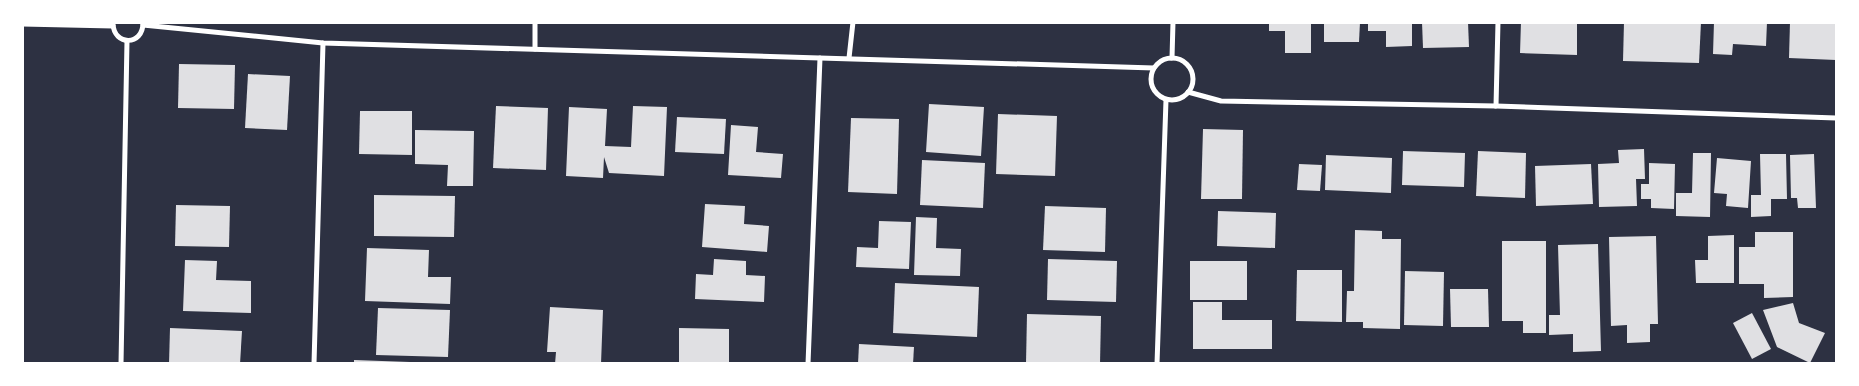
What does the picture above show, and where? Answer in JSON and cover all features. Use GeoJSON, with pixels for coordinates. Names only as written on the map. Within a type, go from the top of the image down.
{"type":"FeatureCollection","features":[{"type":"Feature","properties":{"kind":"street"},"geometry":{"type":"LineString","coordinates":[[535,49],[536,22]]}},
{"type":"Feature","properties":{"kind":"street"},"geometry":{"type":"LineString","coordinates":[[849,58],[852,22]]}},
{"type":"Feature","properties":{"kind":"street"},"geometry":{"type":"LineString","coordinates":[[1172,58],[1173,22]]}},
{"type":"Feature","properties":{"kind":"street"},"geometry":{"type":"LineString","coordinates":[[1496,106],[1498,22]]}},
{"type":"Feature","properties":{"kind":"street"},"geometry":{"type":"LineString","coordinates":[[22,24],[113,24],[113,30],[119,38],[127,41],[137,38],[143,30],[143,24],[323,43],[1154,68]]}},
{"type":"Feature","properties":{"kind":"street"},"geometry":{"type":"LineString","coordinates":[[121,364],[127,41]]}},
{"type":"Feature","properties":{"kind":"street"},"geometry":{"type":"LineString","coordinates":[[314,364],[323,43]]}},
{"type":"Feature","properties":{"kind":"street"},"geometry":{"type":"LineString","coordinates":[[808,364],[820,58]]}},
{"type":"Feature","properties":{"kind":"street"},"geometry":{"type":"LineString","coordinates":[[1172,58],[1184,62],[1191,73],[1192,80],[1188,92],[1178,99],[1166,100],[1156,93],[1152,88],[1151,75],[1154,68],[1165,60],[1172,58]]}},
{"type":"Feature","properties":{"kind":"street"},"geometry":{"type":"LineString","coordinates":[[1188,92],[1221,101],[1496,106],[1836,118]]}},
{"type":"Feature","properties":{"kind":"street"},"geometry":{"type":"LineString","coordinates":[[1157,364],[1166,100]]}},
{"type":"Feature","properties":{"kind":"building"},"geometry":{"type":"Polygon","coordinates":[[[1269,22],[1311,22],[1311,53],[1285,53],[1285,31],[1269,31],[1269,22]]]}},
{"type":"Feature","properties":{"kind":"building"},"geometry":{"type":"Polygon","coordinates":[[[1324,22],[1360,22],[1359,42],[1324,42],[1324,22]]]}},
{"type":"Feature","properties":{"kind":"building"},"geometry":{"type":"Polygon","coordinates":[[[1368,22],[1412,22],[1412,46],[1386,47],[1386,31],[1368,31],[1368,22]]]}},
{"type":"Feature","properties":{"kind":"building"},"geometry":{"type":"Polygon","coordinates":[[[1422,22],[1468,22],[1469,47],[1423,48],[1422,22]]]}},
{"type":"Feature","properties":{"kind":"building"},"geometry":{"type":"Polygon","coordinates":[[[1521,22],[1577,22],[1577,55],[1520,53],[1521,22]]]}},
{"type":"Feature","properties":{"kind":"building"},"geometry":{"type":"Polygon","coordinates":[[[1624,22],[1701,22],[1699,63],[1623,61],[1624,22]]]}},
{"type":"Feature","properties":{"kind":"building"},"geometry":{"type":"Polygon","coordinates":[[[1714,22],[1767,22],[1766,46],[1733,44],[1732,55],[1713,54],[1714,22]]]}},
{"type":"Feature","properties":{"kind":"building"},"geometry":{"type":"Polygon","coordinates":[[[1790,22],[1836,22],[1836,60],[1789,58],[1790,22]]]}},
{"type":"Feature","properties":{"kind":"building"},"geometry":{"type":"Polygon","coordinates":[[[179,64],[235,65],[234,109],[178,108],[179,64]]]}},
{"type":"Feature","properties":{"kind":"building"},"geometry":{"type":"Polygon","coordinates":[[[248,74],[290,76],[287,130],[245,128],[248,74]]]}},
{"type":"Feature","properties":{"kind":"building"},"geometry":{"type":"Polygon","coordinates":[[[929,104],[984,107],[981,156],[926,152],[929,104]]]}},
{"type":"Feature","properties":{"kind":"building"},"geometry":{"type":"Polygon","coordinates":[[[496,106],[548,108],[546,170],[493,168],[496,106]]]}},
{"type":"Feature","properties":{"kind":"building"},"geometry":{"type":"Polygon","coordinates":[[[633,106],[667,107],[664,176],[609,173],[604,157],[603,178],[566,176],[569,107],[607,109],[605,146],[631,147],[633,106]]]}},
{"type":"Feature","properties":{"kind":"building"},"geometry":{"type":"Polygon","coordinates":[[[360,111],[412,111],[412,155],[359,154],[360,111]]]}},
{"type":"Feature","properties":{"kind":"building"},"geometry":{"type":"Polygon","coordinates":[[[998,114],[1057,116],[1055,176],[996,174],[998,114]]]}},
{"type":"Feature","properties":{"kind":"building"},"geometry":{"type":"Polygon","coordinates":[[[677,117],[726,119],[724,154],[675,152],[677,117]]]}},
{"type":"Feature","properties":{"kind":"building"},"geometry":{"type":"Polygon","coordinates":[[[851,118],[899,119],[897,194],[848,192],[851,118]]]}},
{"type":"Feature","properties":{"kind":"building"},"geometry":{"type":"Polygon","coordinates":[[[731,125],[758,127],[756,152],[783,154],[781,178],[728,175],[731,125]]]}},
{"type":"Feature","properties":{"kind":"building"},"geometry":{"type":"Polygon","coordinates":[[[1203,129],[1243,130],[1242,199],[1201,199],[1203,129]]]}},
{"type":"Feature","properties":{"kind":"building"},"geometry":{"type":"Polygon","coordinates":[[[415,130],[474,131],[473,186],[447,186],[448,165],[415,164],[415,130]]]}},
{"type":"Feature","properties":{"kind":"building"},"geometry":{"type":"Polygon","coordinates":[[[1644,149],[1645,179],[1636,179],[1637,206],[1599,207],[1598,164],[1619,163],[1618,150],[1644,149]]]}},
{"type":"Feature","properties":{"kind":"building"},"geometry":{"type":"Polygon","coordinates":[[[1403,151],[1465,153],[1464,187],[1402,185],[1403,151]]]}},
{"type":"Feature","properties":{"kind":"building"},"geometry":{"type":"Polygon","coordinates":[[[1478,151],[1526,153],[1525,198],[1476,196],[1478,151]]]}},
{"type":"Feature","properties":{"kind":"building"},"geometry":{"type":"Polygon","coordinates":[[[1693,153],[1711,153],[1710,217],[1676,216],[1676,193],[1692,193],[1693,153]]]}},
{"type":"Feature","properties":{"kind":"building"},"geometry":{"type":"Polygon","coordinates":[[[1760,154],[1786,154],[1787,199],[1771,199],[1771,216],[1751,217],[1751,195],[1761,195],[1760,154]]]}},
{"type":"Feature","properties":{"kind":"building"},"geometry":{"type":"Polygon","coordinates":[[[1814,154],[1816,208],[1798,208],[1797,198],[1791,198],[1790,155],[1814,154]]]}},
{"type":"Feature","properties":{"kind":"building"},"geometry":{"type":"Polygon","coordinates":[[[1326,155],[1392,158],[1391,193],[1325,190],[1326,155]]]}},
{"type":"Feature","properties":{"kind":"building"},"geometry":{"type":"Polygon","coordinates":[[[1717,158],[1751,161],[1748,208],[1726,206],[1727,194],[1714,193],[1717,158]]]}},
{"type":"Feature","properties":{"kind":"building"},"geometry":{"type":"Polygon","coordinates":[[[922,160],[985,163],[983,208],[920,205],[922,160]]]}},
{"type":"Feature","properties":{"kind":"building"},"geometry":{"type":"Polygon","coordinates":[[[1649,163],[1675,164],[1674,209],[1651,208],[1651,199],[1641,199],[1641,184],[1649,184],[1649,163]]]}},
{"type":"Feature","properties":{"kind":"building"},"geometry":{"type":"Polygon","coordinates":[[[1299,164],[1322,165],[1320,191],[1297,190],[1299,164]]]}},
{"type":"Feature","properties":{"kind":"building"},"geometry":{"type":"Polygon","coordinates":[[[1591,164],[1593,204],[1536,206],[1535,166],[1591,164]]]}},
{"type":"Feature","properties":{"kind":"building"},"geometry":{"type":"Polygon","coordinates":[[[374,195],[455,196],[454,237],[374,236],[374,195]]]}},
{"type":"Feature","properties":{"kind":"building"},"geometry":{"type":"Polygon","coordinates":[[[705,204],[745,206],[744,224],[769,226],[767,252],[702,247],[705,204]]]}},
{"type":"Feature","properties":{"kind":"building"},"geometry":{"type":"Polygon","coordinates":[[[176,205],[230,206],[229,247],[175,246],[176,205]]]}},
{"type":"Feature","properties":{"kind":"building"},"geometry":{"type":"Polygon","coordinates":[[[1045,206],[1106,208],[1105,252],[1043,250],[1045,206]]]}},
{"type":"Feature","properties":{"kind":"building"},"geometry":{"type":"Polygon","coordinates":[[[1218,211],[1276,213],[1275,248],[1217,246],[1218,211]]]}},
{"type":"Feature","properties":{"kind":"building"},"geometry":{"type":"Polygon","coordinates":[[[916,217],[937,218],[936,248],[961,249],[960,276],[914,275],[916,217]]]}},
{"type":"Feature","properties":{"kind":"building"},"geometry":{"type":"Polygon","coordinates":[[[879,221],[911,222],[909,269],[856,267],[857,247],[878,248],[879,221]]]}},
{"type":"Feature","properties":{"kind":"building"},"geometry":{"type":"Polygon","coordinates":[[[1355,230],[1382,231],[1382,239],[1401,239],[1400,329],[1363,328],[1363,322],[1346,322],[1347,291],[1354,291],[1355,230]]]}},
{"type":"Feature","properties":{"kind":"building"},"geometry":{"type":"Polygon","coordinates":[[[1755,232],[1793,232],[1793,297],[1764,298],[1764,284],[1739,284],[1739,247],[1755,247],[1755,232]]]}},
{"type":"Feature","properties":{"kind":"building"},"geometry":{"type":"Polygon","coordinates":[[[1734,235],[1734,283],[1696,283],[1695,260],[1708,260],[1708,236],[1734,235]]]}},
{"type":"Feature","properties":{"kind":"building"},"geometry":{"type":"Polygon","coordinates":[[[1656,236],[1658,324],[1650,324],[1650,342],[1627,343],[1627,325],[1611,326],[1609,237],[1656,236]]]}},
{"type":"Feature","properties":{"kind":"building"},"geometry":{"type":"Polygon","coordinates":[[[1502,241],[1546,241],[1546,333],[1523,333],[1523,321],[1502,321],[1502,241]]]}},
{"type":"Feature","properties":{"kind":"building"},"geometry":{"type":"Polygon","coordinates":[[[1598,244],[1601,351],[1573,352],[1573,334],[1549,335],[1549,315],[1560,315],[1558,245],[1598,244]]]}},
{"type":"Feature","properties":{"kind":"building"},"geometry":{"type":"Polygon","coordinates":[[[367,248],[429,250],[428,277],[451,277],[450,304],[365,301],[367,248]]]}},
{"type":"Feature","properties":{"kind":"building"},"geometry":{"type":"Polygon","coordinates":[[[714,259],[746,261],[746,275],[765,276],[764,302],[695,299],[696,274],[713,275],[714,259]]]}},
{"type":"Feature","properties":{"kind":"building"},"geometry":{"type":"Polygon","coordinates":[[[1048,259],[1117,261],[1116,302],[1047,300],[1048,259]]]}},
{"type":"Feature","properties":{"kind":"building"},"geometry":{"type":"Polygon","coordinates":[[[185,260],[217,261],[216,280],[251,281],[251,313],[183,311],[185,260]]]}},
{"type":"Feature","properties":{"kind":"building"},"geometry":{"type":"Polygon","coordinates":[[[1190,261],[1247,261],[1247,300],[1190,300],[1190,261]]]}},
{"type":"Feature","properties":{"kind":"building"},"geometry":{"type":"Polygon","coordinates":[[[1297,270],[1342,270],[1342,322],[1296,321],[1297,270]]]}},
{"type":"Feature","properties":{"kind":"building"},"geometry":{"type":"Polygon","coordinates":[[[1405,271],[1444,272],[1443,326],[1404,325],[1405,271]]]}},
{"type":"Feature","properties":{"kind":"building"},"geometry":{"type":"Polygon","coordinates":[[[895,283],[979,287],[977,337],[893,333],[895,283]]]}},
{"type":"Feature","properties":{"kind":"building"},"geometry":{"type":"Polygon","coordinates":[[[1450,289],[1488,289],[1489,327],[1451,327],[1450,289]]]}},
{"type":"Feature","properties":{"kind":"building"},"geometry":{"type":"Polygon","coordinates":[[[1193,302],[1222,302],[1222,320],[1272,320],[1272,349],[1193,349],[1193,302]]]}},
{"type":"Feature","properties":{"kind":"building"},"geometry":{"type":"Polygon","coordinates":[[[1793,303],[1799,323],[1825,333],[1810,363],[1777,347],[1763,310],[1793,303]]]}},
{"type":"Feature","properties":{"kind":"building"},"geometry":{"type":"Polygon","coordinates":[[[550,307],[603,310],[601,364],[555,364],[556,352],[547,352],[550,307]]]}},
{"type":"Feature","properties":{"kind":"building"},"geometry":{"type":"Polygon","coordinates":[[[378,308],[450,310],[448,357],[376,355],[378,308]]]}},
{"type":"Feature","properties":{"kind":"building"},"geometry":{"type":"Polygon","coordinates":[[[1752,313],[1771,349],[1752,359],[1733,323],[1752,313]]]}},
{"type":"Feature","properties":{"kind":"building"},"geometry":{"type":"Polygon","coordinates":[[[1027,314],[1101,316],[1100,364],[1026,363],[1027,314]]]}},
{"type":"Feature","properties":{"kind":"building"},"geometry":{"type":"Polygon","coordinates":[[[170,328],[242,331],[240,364],[169,364],[170,328]]]}},
{"type":"Feature","properties":{"kind":"building"},"geometry":{"type":"Polygon","coordinates":[[[679,328],[729,329],[729,364],[679,364],[679,328]]]}},
{"type":"Feature","properties":{"kind":"building"},"geometry":{"type":"Polygon","coordinates":[[[859,344],[914,347],[913,364],[858,364],[859,344]]]}},
{"type":"Feature","properties":{"kind":"building"},"geometry":{"type":"Polygon","coordinates":[[[354,360],[410,362],[410,364],[354,364],[354,360]]]}}]}
